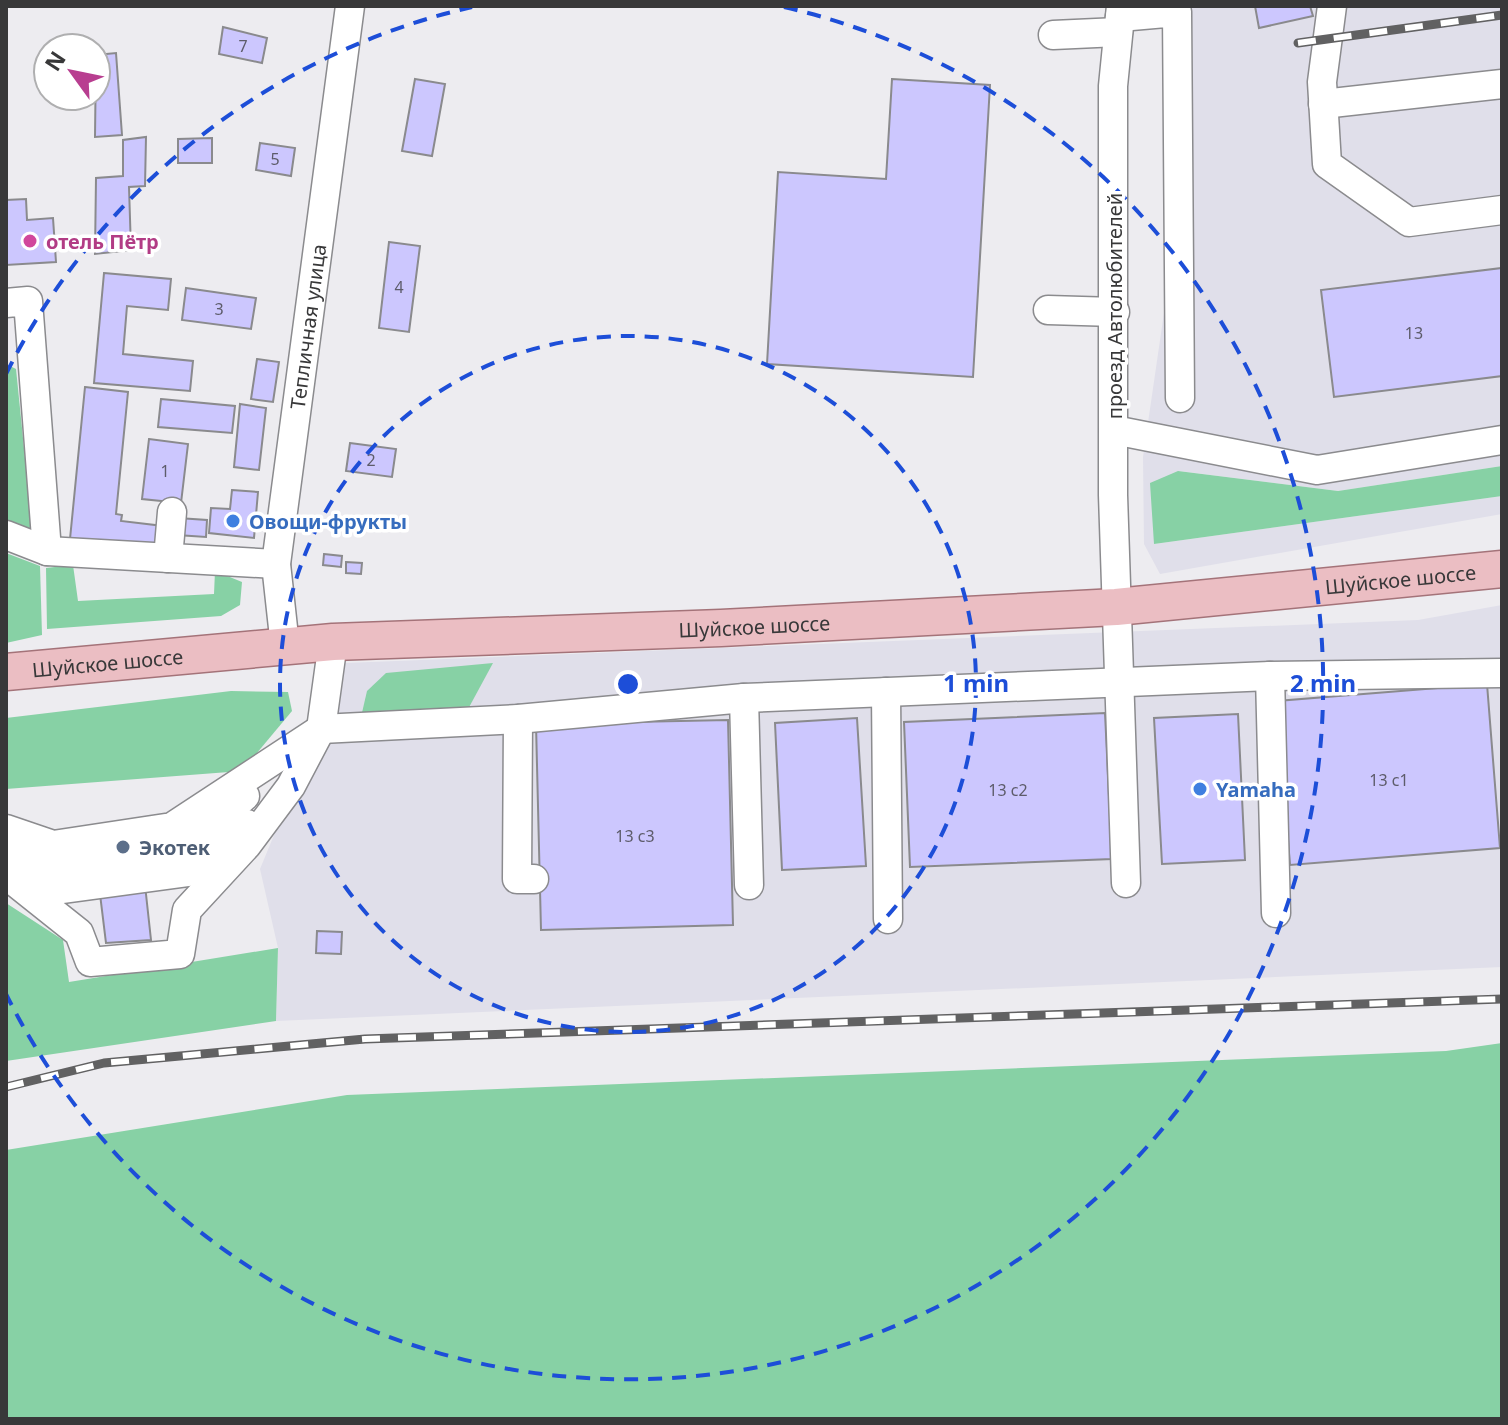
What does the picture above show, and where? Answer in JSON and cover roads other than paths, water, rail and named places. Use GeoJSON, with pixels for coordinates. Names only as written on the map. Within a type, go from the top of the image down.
{"type":"FeatureCollection","features":[{"type":"Feature","properties":{"kind":"main road","name":"Шуйское шоссе"},"geometry":{"type":"LineString","coordinates":[[6,672],[333,642],[721,628],[1116,607],[1502,569]]}},
{"type":"Feature","properties":{"kind":"street","name":"Тепличная улица"},"geometry":{"type":"LineString","coordinates":[[285,646],[276,564],[350,6]]}},
{"type":"Feature","properties":{"kind":"street"},"geometry":{"type":"LineString","coordinates":[[1332,6],[1322,82],[1327,164],[1409,222],[1502,210]]}},
{"type":"Feature","properties":{"kind":"street"},"geometry":{"type":"LineString","coordinates":[[1053,35],[1120,18],[1177,12],[1180,398]]}},
{"type":"Feature","properties":{"kind":"street","name":"проезд Автолюбителей"},"geometry":{"type":"LineString","coordinates":[[1120,18],[1113,86],[1114,430],[1116,607],[1126,883]]}},
{"type":"Feature","properties":{"kind":"street"},"geometry":{"type":"LineString","coordinates":[[1323,104],[1502,84]]}},
{"type":"Feature","properties":{"kind":"street"},"geometry":{"type":"LineString","coordinates":[[6,303],[28,301],[47,551]]}},
{"type":"Feature","properties":{"kind":"street"},"geometry":{"type":"LineString","coordinates":[[1048,310],[1115,312]]}},
{"type":"Feature","properties":{"kind":"street"},"geometry":{"type":"LineString","coordinates":[[1114,430],[1317,470],[1502,440]]}},
{"type":"Feature","properties":{"kind":"street"},"geometry":{"type":"LineString","coordinates":[[168,558],[172,512]]}},
{"type":"Feature","properties":{"kind":"street"},"geometry":{"type":"LineString","coordinates":[[6,535],[47,551],[276,564]]}},
{"type":"Feature","properties":{"kind":"street"},"geometry":{"type":"LineString","coordinates":[[6,875],[79,933],[90,962],[180,954],[187,910],[247,845],[291,786],[321,729],[333,642]]}},
{"type":"Feature","properties":{"kind":"street"},"geometry":{"type":"LineString","coordinates":[[6,829],[53,845],[172,827],[321,729],[518,719],[744,698],[1270,676],[1502,673]]}},
{"type":"Feature","properties":{"kind":"street"},"geometry":{"type":"LineString","coordinates":[[1270,676],[1276,913]]}},
{"type":"Feature","properties":{"kind":"street"},"geometry":{"type":"LineString","coordinates":[[886,692],[888,919]]}},
{"type":"Feature","properties":{"kind":"street"},"geometry":{"type":"LineString","coordinates":[[744,698],[749,885]]}},
{"type":"Feature","properties":{"kind":"street"},"geometry":{"type":"LineString","coordinates":[[518,719],[517,879],[534,879]]}},
{"type":"Feature","properties":{"kind":"street"},"geometry":{"type":"LineString","coordinates":[[6,846],[50,867],[184,850],[321,729]]}},
{"type":"Feature","properties":{"kind":"street"},"geometry":{"type":"LineString","coordinates":[[6,862],[56,890],[189,872],[291,786]]}},
{"type":"Feature","properties":{"kind":"railway"},"geometry":{"type":"LineString","coordinates":[[1298,43],[1502,15]]}},
{"type":"Feature","properties":{"kind":"railway"},"geometry":{"type":"LineString","coordinates":[[6,1087],[104,1063],[365,1039],[1502,999]]}},
{"type":"Feature","properties":{"kind":"place","name":"отель Пётр"},"geometry":{"type":"Point","coordinates":[30,241]}},
{"type":"Feature","properties":{"kind":"place","name":"Овощи-фрукты"},"geometry":{"type":"Point","coordinates":[233,521]}},
{"type":"Feature","properties":{"kind":"place","name":"Yamaha"},"geometry":{"type":"Point","coordinates":[1200,789]}},
{"type":"Feature","properties":{"kind":"place","name":"Экотек"},"geometry":{"type":"Point","coordinates":[123,847]}}]}
